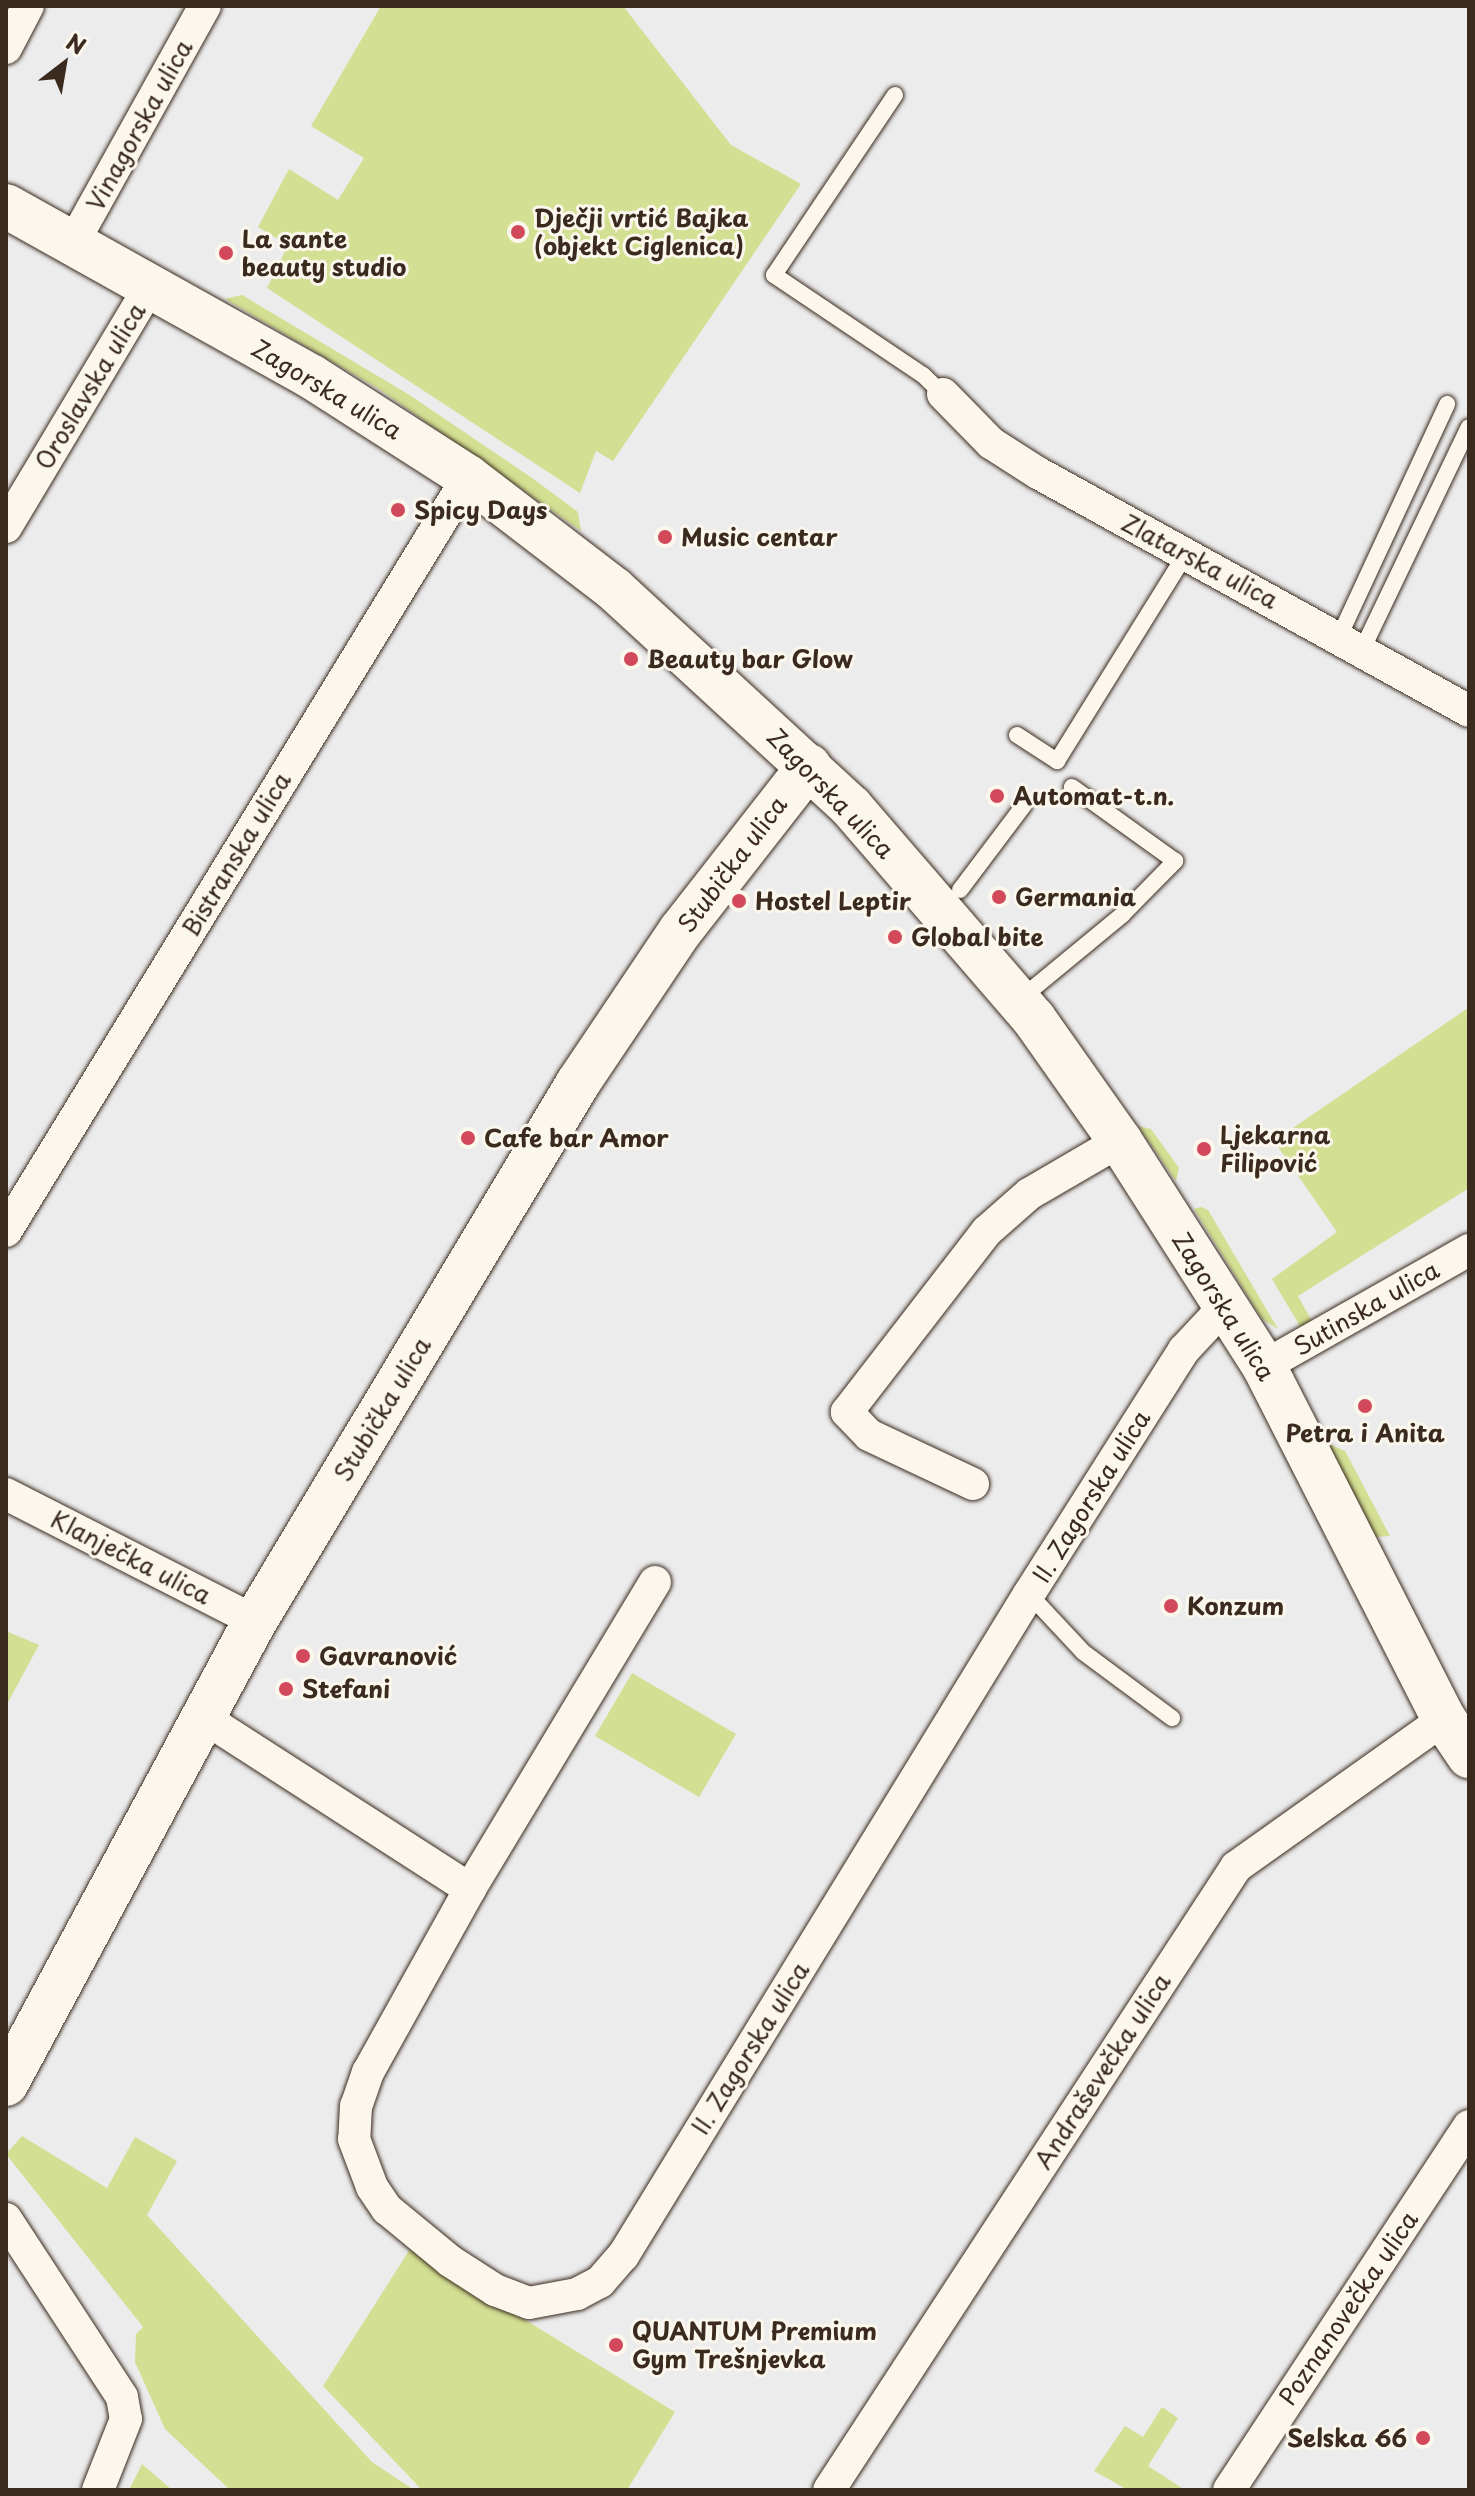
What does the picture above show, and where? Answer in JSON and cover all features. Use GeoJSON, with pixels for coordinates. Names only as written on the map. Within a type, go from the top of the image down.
{"type":"FeatureCollection","features":[{"type":"Feature","properties":{"kind":"street"},"geometry":{"type":"LineString","coordinates":[[6,48],[28,6]]}},
{"type":"Feature","properties":{"kind":"street","name":"Vinagorska ulica"},"geometry":{"type":"LineString","coordinates":[[73,243],[205,6]]}},
{"type":"Feature","properties":{"kind":"street","name":"Zagorska ulica"},"geometry":{"type":"LineString","coordinates":[[6,206],[325,385],[468,477],[614,589],[809,766],[1018,1001],[1120,1141],[1264,1366],[1444,1719],[1469,1756]]}},
{"type":"Feature","properties":{"kind":"street","name":"Oroslavska ulica"},"geometry":{"type":"LineString","coordinates":[[6,527],[150,286]]}},
{"type":"Feature","properties":{"kind":"street","name":"Zlatarska ulica"},"geometry":{"type":"LineString","coordinates":[[943,394],[991,443],[1469,711]]}},
{"type":"Feature","properties":{"kind":"street","name":"Bistranska ulica"},"geometry":{"type":"LineString","coordinates":[[6,1231],[468,477]]}},
{"type":"Feature","properties":{"kind":"street","name":"Stubička ulica"},"geometry":{"type":"LineString","coordinates":[[6,2084],[206,1719],[255,1621],[578,1083],[681,930],[809,766]]}},
{"type":"Feature","properties":{"kind":"street"},"geometry":{"type":"LineString","coordinates":[[973,1484],[869,1435],[847,1412],[987,1231],[1029,1194],[1120,1141]]}},
{"type":"Feature","properties":{"kind":"street","name":"Sutinska ulica"},"geometry":{"type":"LineString","coordinates":[[1264,1366],[1469,1250]]}},
{"type":"Feature","properties":{"kind":"street","name":"II. Zagorska ulica"},"geometry":{"type":"LineString","coordinates":[[655,1582],[470,1889],[368,2072],[356,2106],[354,2139],[372,2187],[414,2234],[495,2290],[529,2303],[557,2301],[600,2282],[623,2256],[1029,1594],[1184,1350],[1225,1306]]}},
{"type":"Feature","properties":{"kind":"street","name":"Klanječka ulica"},"geometry":{"type":"LineString","coordinates":[[6,1494],[255,1621]]}},
{"type":"Feature","properties":{"kind":"street"},"geometry":{"type":"LineString","coordinates":[[206,1719],[470,1889]]}},
{"type":"Feature","properties":{"kind":"street","name":"Andraševečka ulica"},"geometry":{"type":"LineString","coordinates":[[829,2490],[1236,1867],[1444,1719]]}},
{"type":"Feature","properties":{"kind":"street","name":"Poznanovečka ulica"},"geometry":{"type":"LineString","coordinates":[[1229,2490],[1469,2126]]}},
{"type":"Feature","properties":{"kind":"street"},"geometry":{"type":"LineString","coordinates":[[6,2219],[122,2397],[126,2419],[98,2490]]}},
{"type":"Feature","properties":{"kind":"lane"},"geometry":{"type":"LineString","coordinates":[[895,95],[774,275],[923,375],[943,394]]}},
{"type":"Feature","properties":{"kind":"lane"},"geometry":{"type":"LineString","coordinates":[[1351,643],[1447,404]]}},
{"type":"Feature","properties":{"kind":"lane"},"geometry":{"type":"LineString","coordinates":[[1351,643],[1469,427]]}},
{"type":"Feature","properties":{"kind":"lane"},"geometry":{"type":"LineString","coordinates":[[1017,735],[1057,761],[1186,554]]}},
{"type":"Feature","properties":{"kind":"lane"},"geometry":{"type":"LineString","coordinates":[[1018,1001],[1122,915],[1175,861],[1072,787]]}},
{"type":"Feature","properties":{"kind":"lane"},"geometry":{"type":"LineString","coordinates":[[960,890],[1024,805]]}},
{"type":"Feature","properties":{"kind":"lane"},"geometry":{"type":"LineString","coordinates":[[1029,1594],[1083,1652],[1172,1718]]}},
{"type":"Feature","properties":{"kind":"green space","name":"Dječji vrtić Bajka (objekt Ciglenica)"},"geometry":{"type":"Polygon","coordinates":[[[381,6],[623,6],[731,145],[801,184],[613,461],[596,451],[580,493],[267,288],[288,245],[258,227],[289,169],[338,200],[364,158],[311,126],[381,6]]]}},
{"type":"Feature","properties":{"kind":"green space"},"geometry":{"type":"Polygon","coordinates":[[[242,295],[408,394],[532,478],[578,512],[581,531],[379,389],[225,299],[242,295]]]}},
{"type":"Feature","properties":{"kind":"green space"},"geometry":{"type":"Polygon","coordinates":[[[1468,1008],[1469,1188],[1298,1296],[1313,1323],[1301,1328],[1272,1279],[1337,1232],[1274,1141],[1468,1008]]]}},
{"type":"Feature","properties":{"kind":"green space"},"geometry":{"type":"Polygon","coordinates":[[[1138,1126],[1151,1129],[1179,1168],[1176,1181],[1138,1126]]]}},
{"type":"Feature","properties":{"kind":"green space"},"geometry":{"type":"Polygon","coordinates":[[[1201,1207],[1208,1210],[1278,1329],[1262,1319],[1194,1209],[1201,1207]]]}},
{"type":"Feature","properties":{"kind":"green space"},"geometry":{"type":"Polygon","coordinates":[[[1329,1444],[1345,1451],[1390,1536],[1375,1537],[1329,1444]]]}},
{"type":"Feature","properties":{"kind":"green space"},"geometry":{"type":"Polygon","coordinates":[[[6,1631],[39,1645],[6,1706],[6,1631]]]}},
{"type":"Feature","properties":{"kind":"green space"},"geometry":{"type":"Polygon","coordinates":[[[632,1673],[736,1734],[699,1797],[595,1736],[632,1673]]]}},
{"type":"Feature","properties":{"kind":"green space"},"geometry":{"type":"Polygon","coordinates":[[[22,2136],[107,2188],[135,2137],[177,2161],[147,2215],[372,2462],[414,2490],[230,2490],[165,2429],[135,2362],[136,2334],[143,2327],[6,2154],[22,2136]]]}},
{"type":"Feature","properties":{"kind":"green space"},"geometry":{"type":"Polygon","coordinates":[[[410,2249],[675,2412],[627,2490],[422,2490],[323,2386],[410,2249]]]}},
{"type":"Feature","properties":{"kind":"green space"},"geometry":{"type":"Polygon","coordinates":[[[1162,2407],[1178,2418],[1148,2466],[1185,2490],[1128,2490],[1094,2471],[1125,2426],[1143,2437],[1162,2407]]]}},
{"type":"Feature","properties":{"kind":"green space"},"geometry":{"type":"Polygon","coordinates":[[[142,2464],[172,2490],[129,2490],[142,2464]]]}},
{"type":"Feature","properties":{"kind":"place","name":"Dječji vrtić Bajka (objekt Ciglenica)"},"geometry":{"type":"Point","coordinates":[518,232]}},
{"type":"Feature","properties":{"kind":"place","name":"La sante beauty studio"},"geometry":{"type":"Point","coordinates":[226,253]}},
{"type":"Feature","properties":{"kind":"place","name":"Spicy Days"},"geometry":{"type":"Point","coordinates":[398,510]}},
{"type":"Feature","properties":{"kind":"place","name":"Music centar"},"geometry":{"type":"Point","coordinates":[665,537]}},
{"type":"Feature","properties":{"kind":"place","name":"Beauty bar Glow"},"geometry":{"type":"Point","coordinates":[631,659]}},
{"type":"Feature","properties":{"kind":"place","name":"Automat-t.n."},"geometry":{"type":"Point","coordinates":[997,796]}},
{"type":"Feature","properties":{"kind":"place","name":"Germania"},"geometry":{"type":"Point","coordinates":[999,897]}},
{"type":"Feature","properties":{"kind":"place","name":"Hostel Leptir"},"geometry":{"type":"Point","coordinates":[739,901]}},
{"type":"Feature","properties":{"kind":"place","name":"Global bite"},"geometry":{"type":"Point","coordinates":[895,937]}},
{"type":"Feature","properties":{"kind":"place","name":"Cafe bar Amor"},"geometry":{"type":"Point","coordinates":[468,1138]}},
{"type":"Feature","properties":{"kind":"place","name":"Ljekarna Filipović"},"geometry":{"type":"Point","coordinates":[1204,1149]}},
{"type":"Feature","properties":{"kind":"place","name":"Petra i Anita"},"geometry":{"type":"Point","coordinates":[1365,1406]}},
{"type":"Feature","properties":{"kind":"place","name":"Konzum"},"geometry":{"type":"Point","coordinates":[1171,1606]}},
{"type":"Feature","properties":{"kind":"place","name":"Gavranović"},"geometry":{"type":"Point","coordinates":[303,1656]}},
{"type":"Feature","properties":{"kind":"place","name":"Stefani"},"geometry":{"type":"Point","coordinates":[286,1689]}},
{"type":"Feature","properties":{"kind":"place","name":"QUANTUM Premium Gym Trešnjevka"},"geometry":{"type":"Point","coordinates":[616,2345]}},
{"type":"Feature","properties":{"kind":"place","name":"Selska 66"},"geometry":{"type":"Point","coordinates":[1423,2438]}}]}
